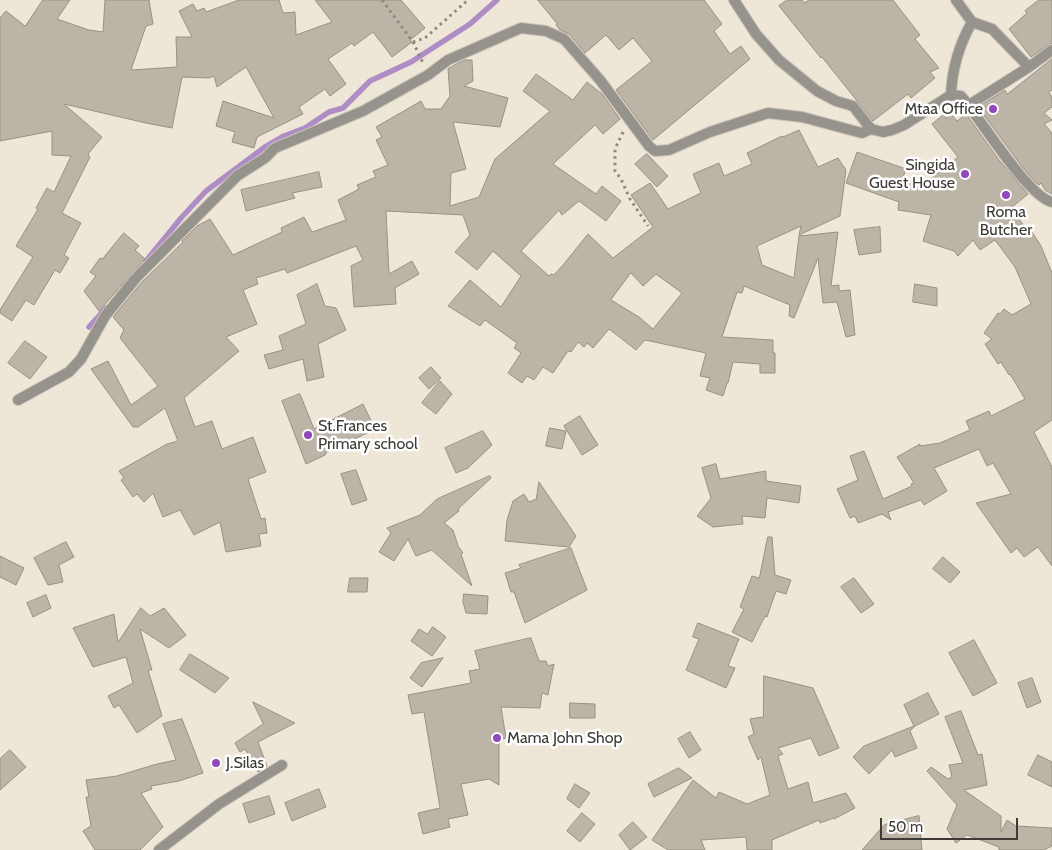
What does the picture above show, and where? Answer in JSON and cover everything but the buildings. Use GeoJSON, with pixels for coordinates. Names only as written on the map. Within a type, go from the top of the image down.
{"type":"FeatureCollection","features":[{"type":"Feature","properties":{"kind":"street"},"geometry":{"type":"LineString","coordinates":[[734,0],[756,34],[779,60],[817,91],[836,101],[853,106],[871,129],[883,132],[892,130],[904,125],[951,95],[961,96],[1024,180],[1038,195],[1052,202]]}},
{"type":"Feature","properties":{"kind":"street"},"geometry":{"type":"LineString","coordinates":[[956,0],[972,22],[992,29],[1029,67]]}},
{"type":"Feature","properties":{"kind":"street"},"geometry":{"type":"LineString","coordinates":[[951,95],[951,83],[959,45],[972,22]]}},
{"type":"Feature","properties":{"kind":"street"},"geometry":{"type":"LineString","coordinates":[[18,400],[69,372],[81,359],[105,316],[136,278],[237,176],[265,158],[275,148],[363,111],[428,75],[448,60],[521,28],[546,31],[564,39],[594,73],[630,122],[655,151],[669,150],[710,132],[768,113],[802,117],[862,134],[871,129]]}},
{"type":"Feature","properties":{"kind":"street"},"geometry":{"type":"LineString","coordinates":[[969,106],[1052,50]]}},
{"type":"Feature","properties":{"kind":"street"},"geometry":{"type":"LineString","coordinates":[[159,850],[219,804],[282,765]]}},
{"type":"Feature","properties":{"kind":"path"},"geometry":{"type":"LineString","coordinates":[[382,0],[414,43],[425,69]]}},
{"type":"Feature","properties":{"kind":"path"},"geometry":{"type":"LineString","coordinates":[[414,43],[424,38],[468,0]]}},
{"type":"Feature","properties":{"kind":"path"},"geometry":{"type":"LineString","coordinates":[[630,122],[624,129],[615,149],[615,171],[621,179],[630,199],[648,226]]}},
{"type":"Feature","properties":{"kind":"waterway"},"geometry":{"type":"LineString","coordinates":[[146,261],[206,191],[265,147],[284,136],[305,128],[329,112],[343,108],[370,81],[411,62],[470,24],[497,0]]}},
{"type":"Feature","properties":{"kind":"waterway"},"geometry":{"type":"LineString","coordinates":[[89,327],[106,308]]}},
{"type":"Feature","properties":{"kind":"place","name":"Mtaa Office"},"geometry":{"type":"Point","coordinates":[993,109]}},
{"type":"Feature","properties":{"kind":"place","name":"Singida Guest House"},"geometry":{"type":"Point","coordinates":[965,174]}},
{"type":"Feature","properties":{"kind":"place","name":"Roma Butcher"},"geometry":{"type":"Point","coordinates":[1006,195]}},
{"type":"Feature","properties":{"kind":"place","name":"St.Frances Primary school"},"geometry":{"type":"Point","coordinates":[308,435]}},
{"type":"Feature","properties":{"kind":"place","name":"Mama John Shop"},"geometry":{"type":"Point","coordinates":[497,738]}},
{"type":"Feature","properties":{"kind":"place","name":"J.Silas"},"geometry":{"type":"Point","coordinates":[216,763]}}]}
